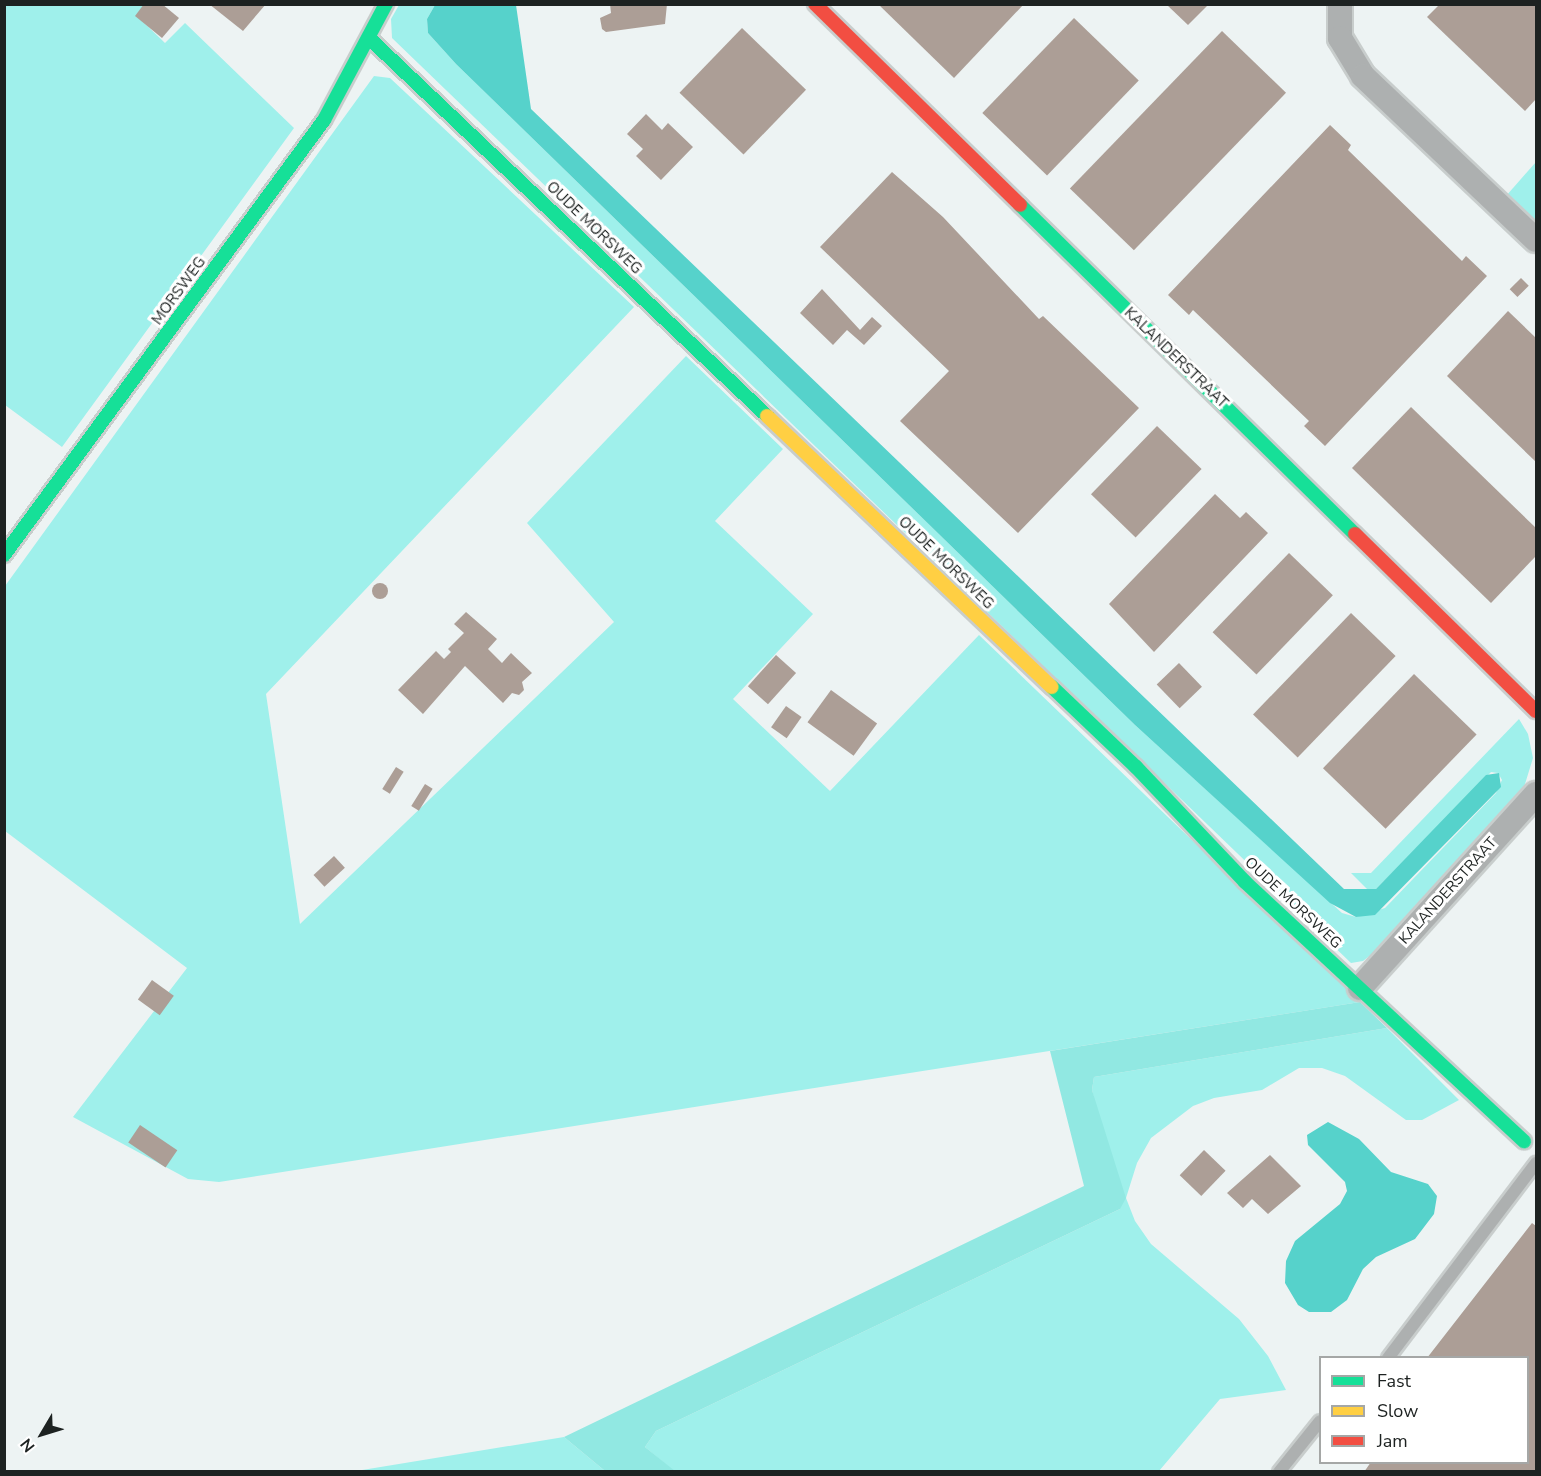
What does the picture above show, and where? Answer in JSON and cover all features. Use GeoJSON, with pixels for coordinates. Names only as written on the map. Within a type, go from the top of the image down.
{"type":"FeatureCollection","features":[{"type":"Feature","properties":{"kind":"street"},"geometry":{"type":"LineString","coordinates":[[369,38],[386,4]]}},
{"type":"Feature","properties":{"kind":"street","name":"KALANDERSTRAAT"},"geometry":{"type":"LineString","coordinates":[[815,4],[1536,711]]}},
{"type":"Feature","properties":{"kind":"street"},"geometry":{"type":"LineString","coordinates":[[1340,4],[1340,38],[1363,76],[1536,240]]}},
{"type":"Feature","properties":{"kind":"street","name":"MORSWEG"},"geometry":{"type":"LineString","coordinates":[[4,555],[324,120],[369,38]]}},
{"type":"Feature","properties":{"kind":"street","name":"OUDE MORSWEG"},"geometry":{"type":"LineString","coordinates":[[369,38],[1136,767],[1245,882],[1524,1141]]}},
{"type":"Feature","properties":{"kind":"street","name":"KALANDERSTRAAT"},"geometry":{"type":"LineString","coordinates":[[1360,988],[1536,794]]}},
{"type":"Feature","properties":{"kind":"lane"},"geometry":{"type":"LineString","coordinates":[[1524,1141],[1536,1154]]}},
{"type":"Feature","properties":{"kind":"lane"},"geometry":{"type":"LineString","coordinates":[[1390,1356],[1536,1162]]}},
{"type":"Feature","properties":{"kind":"lane"},"geometry":{"type":"LineString","coordinates":[[1279,1472],[1319,1422]]}},
{"type":"Feature","properties":{"kind":"shaded area"},"geometry":{"type":"Polygon","coordinates":[[[5,5],[148,5],[137,16],[165,43],[185,23],[294,128],[62,447],[5,405],[5,5]]]}},
{"type":"Feature","properties":{"kind":"shaded area"},"geometry":{"type":"Polygon","coordinates":[[[399,5],[435,5],[427,19],[428,33],[456,64],[1135,725],[1342,913],[1356,917],[1385,908],[1496,793],[1502,780],[1498,773],[1491,772],[1376,889],[1368,890],[1351,873],[1371,873],[1519,719],[1528,734],[1533,758],[1521,797],[1376,951],[1363,961],[1351,963],[392,38],[391,19],[399,5]]]}},
{"type":"Feature","properties":{"kind":"shaded area"},"geometry":{"type":"Polygon","coordinates":[[[435,5],[516,5],[531,109],[1344,889],[1376,889],[1486,775],[1499,773],[1501,787],[1375,915],[1356,917],[1330,903],[1135,725],[456,64],[428,33],[427,19],[435,5]]]}},
{"type":"Feature","properties":{"kind":"shaded area"},"geometry":{"type":"Polygon","coordinates":[[[374,76],[390,78],[634,307],[266,694],[300,924],[614,622],[527,523],[686,356],[783,449],[715,521],[813,614],[733,699],[830,791],[979,635],[1360,1002],[219,1182],[188,1179],[73,1117],[187,968],[5,831],[5,586],[374,76]]]}},
{"type":"Feature","properties":{"kind":"shaded area"},"geometry":{"type":"Polygon","coordinates":[[[1536,162],[1536,225],[1506,196],[1536,162]]]}},
{"type":"Feature","properties":{"kind":"shaded area"},"geometry":{"type":"Polygon","coordinates":[[[1360,1002],[1387,1028],[1094,1077],[1092,1090],[1126,1198],[1120,1209],[656,1431],[645,1447],[675,1471],[605,1471],[564,1437],[1084,1186],[1050,1051],[1360,1002]]]}},
{"type":"Feature","properties":{"kind":"shaded area"},"geometry":{"type":"Polygon","coordinates":[[[1387,1028],[1459,1100],[1422,1120],[1406,1120],[1345,1076],[1322,1068],[1299,1068],[1262,1090],[1214,1098],[1193,1106],[1151,1138],[1137,1163],[1126,1198],[1135,1221],[1151,1244],[1239,1319],[1268,1356],[1286,1390],[1220,1399],[1159,1471],[675,1472],[645,1447],[656,1431],[1120,1209],[1092,1090],[1094,1077],[1387,1028]]]}},
{"type":"Feature","properties":{"kind":"shaded area"},"geometry":{"type":"Polygon","coordinates":[[[1328,1122],[1359,1139],[1391,1172],[1428,1184],[1437,1196],[1434,1214],[1415,1239],[1376,1257],[1363,1269],[1347,1300],[1331,1312],[1309,1312],[1298,1305],[1285,1283],[1286,1261],[1295,1241],[1340,1204],[1347,1191],[1345,1182],[1308,1145],[1307,1135],[1328,1122]]]}},
{"type":"Feature","properties":{"kind":"shaded area"},"geometry":{"type":"Polygon","coordinates":[[[564,1437],[605,1471],[350,1472],[564,1437]]]}},
{"type":"Feature","properties":{"kind":"building"},"geometry":{"type":"Polygon","coordinates":[[[144,4],[162,4],[179,18],[162,38],[135,16],[144,4]]]}},
{"type":"Feature","properties":{"kind":"building"},"geometry":{"type":"Polygon","coordinates":[[[209,4],[266,4],[243,31],[209,4]]]}},
{"type":"Feature","properties":{"kind":"building"},"geometry":{"type":"Polygon","coordinates":[[[610,4],[667,4],[665,24],[606,32],[602,29],[600,18],[611,13],[610,4]]]}},
{"type":"Feature","properties":{"kind":"building"},"geometry":{"type":"Polygon","coordinates":[[[878,4],[1024,4],[954,78],[878,4]]]}},
{"type":"Feature","properties":{"kind":"building"},"geometry":{"type":"Polygon","coordinates":[[[1440,4],[1536,4],[1536,99],[1525,111],[1427,17],[1440,4]]]}},
{"type":"Feature","properties":{"kind":"building"},"geometry":{"type":"Polygon","coordinates":[[[1167,5],[1208,5],[1188,25],[1167,5]]]}},
{"type":"Feature","properties":{"kind":"building"},"geometry":{"type":"Polygon","coordinates":[[[1074,18],[1139,81],[1047,175],[982,113],[1074,18]]]}},
{"type":"Feature","properties":{"kind":"building"},"geometry":{"type":"Polygon","coordinates":[[[742,28],[806,90],[744,155],[679,93],[742,28]]]}},
{"type":"Feature","properties":{"kind":"building"},"geometry":{"type":"Polygon","coordinates":[[[1222,31],[1286,93],[1134,250],[1070,189],[1222,31]]]}},
{"type":"Feature","properties":{"kind":"building"},"geometry":{"type":"Polygon","coordinates":[[[646,114],[662,130],[668,123],[693,147],[661,180],[636,156],[643,149],[627,134],[646,114]]]}},
{"type":"Feature","properties":{"kind":"building"},"geometry":{"type":"Polygon","coordinates":[[[1330,125],[1351,145],[1348,150],[1462,261],[1466,256],[1487,276],[1325,446],[1304,426],[1309,421],[1193,310],[1189,315],[1168,295],[1330,125]]]}},
{"type":"Feature","properties":{"kind":"building"},"geometry":{"type":"Polygon","coordinates":[[[892,172],[943,217],[1039,319],[1043,316],[1139,408],[1018,533],[900,421],[949,371],[820,247],[892,172]]]}},
{"type":"Feature","properties":{"kind":"building"},"geometry":{"type":"Polygon","coordinates":[[[1521,278],[1529,286],[1517,297],[1510,289],[1521,278]]]}},
{"type":"Feature","properties":{"kind":"building"},"geometry":{"type":"Polygon","coordinates":[[[822,289],[860,330],[872,317],[882,326],[864,345],[847,330],[833,345],[800,313],[822,289]]]}},
{"type":"Feature","properties":{"kind":"building"},"geometry":{"type":"Polygon","coordinates":[[[1508,311],[1536,338],[1536,462],[1447,376],[1508,311]]]}},
{"type":"Feature","properties":{"kind":"building"},"geometry":{"type":"Polygon","coordinates":[[[1411,407],[1536,528],[1536,556],[1491,603],[1352,468],[1411,407]]]}},
{"type":"Feature","properties":{"kind":"building"},"geometry":{"type":"Polygon","coordinates":[[[1157,426],[1202,469],[1136,537],[1091,494],[1157,426]]]}},
{"type":"Feature","properties":{"kind":"building"},"geometry":{"type":"Polygon","coordinates":[[[1215,494],[1240,518],[1246,512],[1268,533],[1154,652],[1109,604],[1215,494]]]}},
{"type":"Feature","properties":{"kind":"building"},"geometry":{"type":"Polygon","coordinates":[[[1289,553],[1333,595],[1256,675],[1213,632],[1289,553]]]}},
{"type":"Feature","properties":{"kind":"building"},"geometry":{"type":"Polygon","coordinates":[[[380,583],[388,591],[380,599],[372,591],[380,583]]]}},
{"type":"Feature","properties":{"kind":"building"},"geometry":{"type":"Polygon","coordinates":[[[466,612],[497,639],[488,649],[502,663],[511,653],[532,673],[522,682],[524,690],[519,695],[512,693],[503,703],[465,666],[423,714],[398,690],[436,651],[444,659],[451,652],[448,649],[464,633],[454,624],[466,612]]]}},
{"type":"Feature","properties":{"kind":"building"},"geometry":{"type":"Polygon","coordinates":[[[1351,613],[1396,656],[1298,757],[1253,714],[1351,613]]]}},
{"type":"Feature","properties":{"kind":"building"},"geometry":{"type":"Polygon","coordinates":[[[776,655],[796,673],[768,704],[748,686],[776,655]]]}},
{"type":"Feature","properties":{"kind":"building"},"geometry":{"type":"Polygon","coordinates":[[[1179,663],[1202,687],[1180,708],[1157,685],[1179,663]]]}},
{"type":"Feature","properties":{"kind":"building"},"geometry":{"type":"Polygon","coordinates":[[[1414,674],[1477,734],[1386,829],[1323,768],[1414,674]]]}},
{"type":"Feature","properties":{"kind":"building"},"geometry":{"type":"Polygon","coordinates":[[[831,690],[877,724],[854,756],[807,722],[831,690]]]}},
{"type":"Feature","properties":{"kind":"building"},"geometry":{"type":"Polygon","coordinates":[[[786,706],[802,717],[787,738],[771,727],[786,706]]]}},
{"type":"Feature","properties":{"kind":"building"},"geometry":{"type":"Polygon","coordinates":[[[396,767],[404,772],[390,794],[382,789],[396,767]]]}},
{"type":"Feature","properties":{"kind":"building"},"geometry":{"type":"Polygon","coordinates":[[[425,784],[433,789],[419,811],[411,806],[425,784]]]}},
{"type":"Feature","properties":{"kind":"building"},"geometry":{"type":"Polygon","coordinates":[[[334,856],[345,868],[324,887],[314,875],[334,856]]]}},
{"type":"Feature","properties":{"kind":"building"},"geometry":{"type":"Polygon","coordinates":[[[152,980],[174,996],[160,1015],[138,999],[152,980]]]}},
{"type":"Feature","properties":{"kind":"building"},"geometry":{"type":"Polygon","coordinates":[[[140,1125],[177,1150],[166,1168],[128,1142],[140,1125]]]}},
{"type":"Feature","properties":{"kind":"building"},"geometry":{"type":"Polygon","coordinates":[[[1204,1150],[1226,1171],[1201,1196],[1180,1175],[1204,1150]]]}},
{"type":"Feature","properties":{"kind":"building"},"geometry":{"type":"Polygon","coordinates":[[[1270,1155],[1301,1186],[1268,1214],[1252,1199],[1243,1208],[1227,1193],[1270,1155]]]}},
{"type":"Feature","properties":{"kind":"building"},"geometry":{"type":"Polygon","coordinates":[[[1532,1223],[1536,1226],[1536,1472],[1364,1472],[1370,1464],[1529,1464],[1529,1356],[1429,1356],[1532,1223]]]}},
{"type":"Feature","properties":{"kind":"traffic: fast"},"geometry":{"type":"LineString","coordinates":[[4,555],[324,120],[386,4]]}},
{"type":"Feature","properties":{"kind":"traffic: fast"},"geometry":{"type":"LineString","coordinates":[[369,38],[767,416]]}},
{"type":"Feature","properties":{"kind":"traffic: fast"},"geometry":{"type":"LineString","coordinates":[[1020,205],[1355,534]]}},
{"type":"Feature","properties":{"kind":"traffic: fast"},"geometry":{"type":"LineString","coordinates":[[1052,687],[1136,767],[1245,882],[1524,1141]]}},
{"type":"Feature","properties":{"kind":"traffic: slow"},"geometry":{"type":"LineString","coordinates":[[767,416],[1052,687]]}},
{"type":"Feature","properties":{"kind":"traffic: jam"},"geometry":{"type":"LineString","coordinates":[[815,4],[1020,205]]}},
{"type":"Feature","properties":{"kind":"traffic: jam"},"geometry":{"type":"LineString","coordinates":[[1355,534],[1536,711]]}}]}
